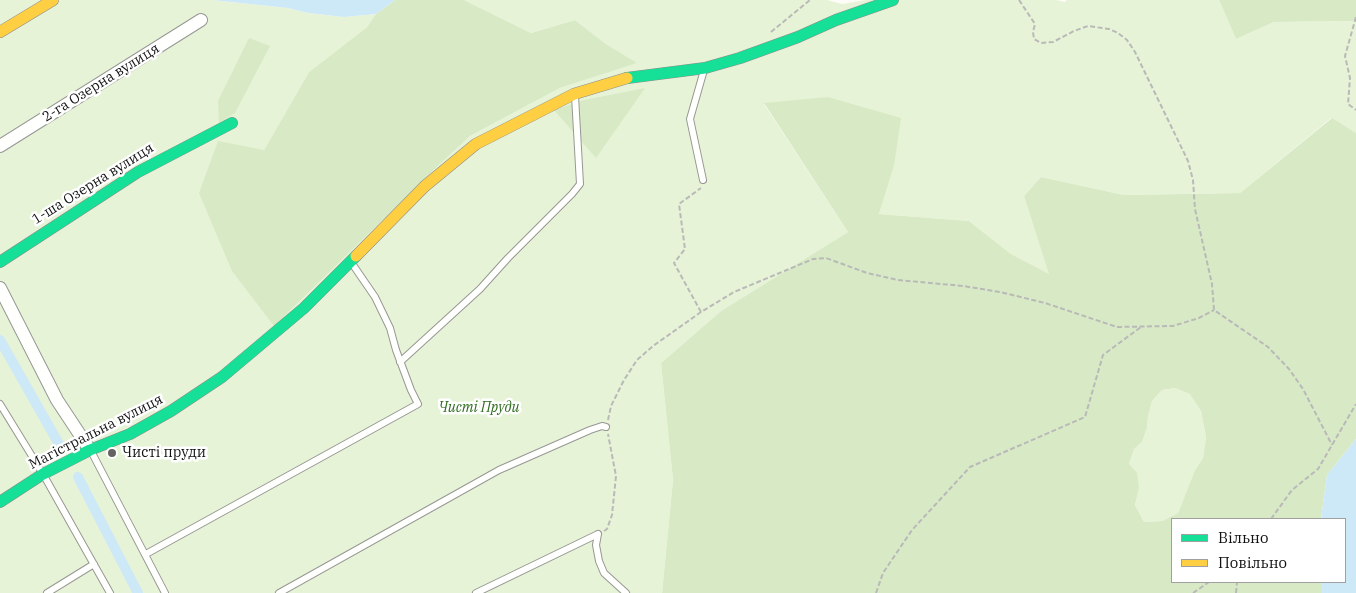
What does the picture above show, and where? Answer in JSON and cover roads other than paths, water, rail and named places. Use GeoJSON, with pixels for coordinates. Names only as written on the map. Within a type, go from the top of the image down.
{"type":"FeatureCollection","features":[{"type":"Feature","properties":{"kind":"street"},"geometry":{"type":"LineString","coordinates":[[0,32],[53,0]]}},
{"type":"Feature","properties":{"kind":"street","name":"Магістральна вулиця"},"geometry":{"type":"LineString","coordinates":[[0,502],[43,474],[90,450],[130,434],[171,411],[222,377],[304,308],[425,186],[476,144],[574,94],[628,78],[704,68],[740,58],[798,37],[836,20],[893,0]]}},
{"type":"Feature","properties":{"kind":"street","name":"2-га Озерна вулиця"},"geometry":{"type":"LineString","coordinates":[[0,146],[201,20]]}},
{"type":"Feature","properties":{"kind":"street","name":"1-ша Озерна вулиця"},"geometry":{"type":"LineString","coordinates":[[0,262],[138,172],[232,123]]}},
{"type":"Feature","properties":{"kind":"street"},"geometry":{"type":"LineString","coordinates":[[0,288],[57,400],[90,450]]}},
{"type":"Feature","properties":{"kind":"lane"},"geometry":{"type":"LineString","coordinates":[[703,180],[690,119],[704,68]]}},
{"type":"Feature","properties":{"kind":"lane"},"geometry":{"type":"LineString","coordinates":[[400,362],[480,289],[580,184],[574,94]]}},
{"type":"Feature","properties":{"kind":"lane"},"geometry":{"type":"LineString","coordinates":[[146,554],[418,404],[410,390],[390,328],[375,297],[350,261]]}},
{"type":"Feature","properties":{"kind":"lane"},"geometry":{"type":"LineString","coordinates":[[0,404],[43,474],[110,593]]}},
{"type":"Feature","properties":{"kind":"lane"},"geometry":{"type":"LineString","coordinates":[[280,593],[499,470],[590,430],[606,426]]}},
{"type":"Feature","properties":{"kind":"lane"},"geometry":{"type":"LineString","coordinates":[[90,450],[165,593]]}},
{"type":"Feature","properties":{"kind":"lane"},"geometry":{"type":"LineString","coordinates":[[476,593],[598,534],[596,545],[599,561],[604,573],[626,593]]}},
{"type":"Feature","properties":{"kind":"lane"},"geometry":{"type":"LineString","coordinates":[[48,593],[94,564]]}},
{"type":"Feature","properties":{"kind":"water"},"geometry":{"type":"Polygon","coordinates":[[[212,0],[395,0],[376,14],[344,17],[308,13],[288,8],[212,0]]]}},
{"type":"Feature","properties":{"kind":"water"},"geometry":{"type":"Polygon","coordinates":[[[1356,439],[1356,593],[1321,593],[1321,583],[1346,583],[1346,518],[1321,518],[1327,475],[1356,439]]]}},
{"type":"Feature","properties":{"kind":"waterway"},"geometry":{"type":"LineString","coordinates":[[0,340],[59,444]]}},
{"type":"Feature","properties":{"kind":"waterway"},"geometry":{"type":"LineString","coordinates":[[78,477],[138,593]]}},
{"type":"Feature","properties":{"kind":"place","name":"Чисті пруди"},"geometry":{"type":"Point","coordinates":[112,453]}},
{"type":"Feature","properties":{"kind":"park label","name":"Чисті Пруди"},"geometry":{"type":"Point","coordinates":[479,408]}}]}
